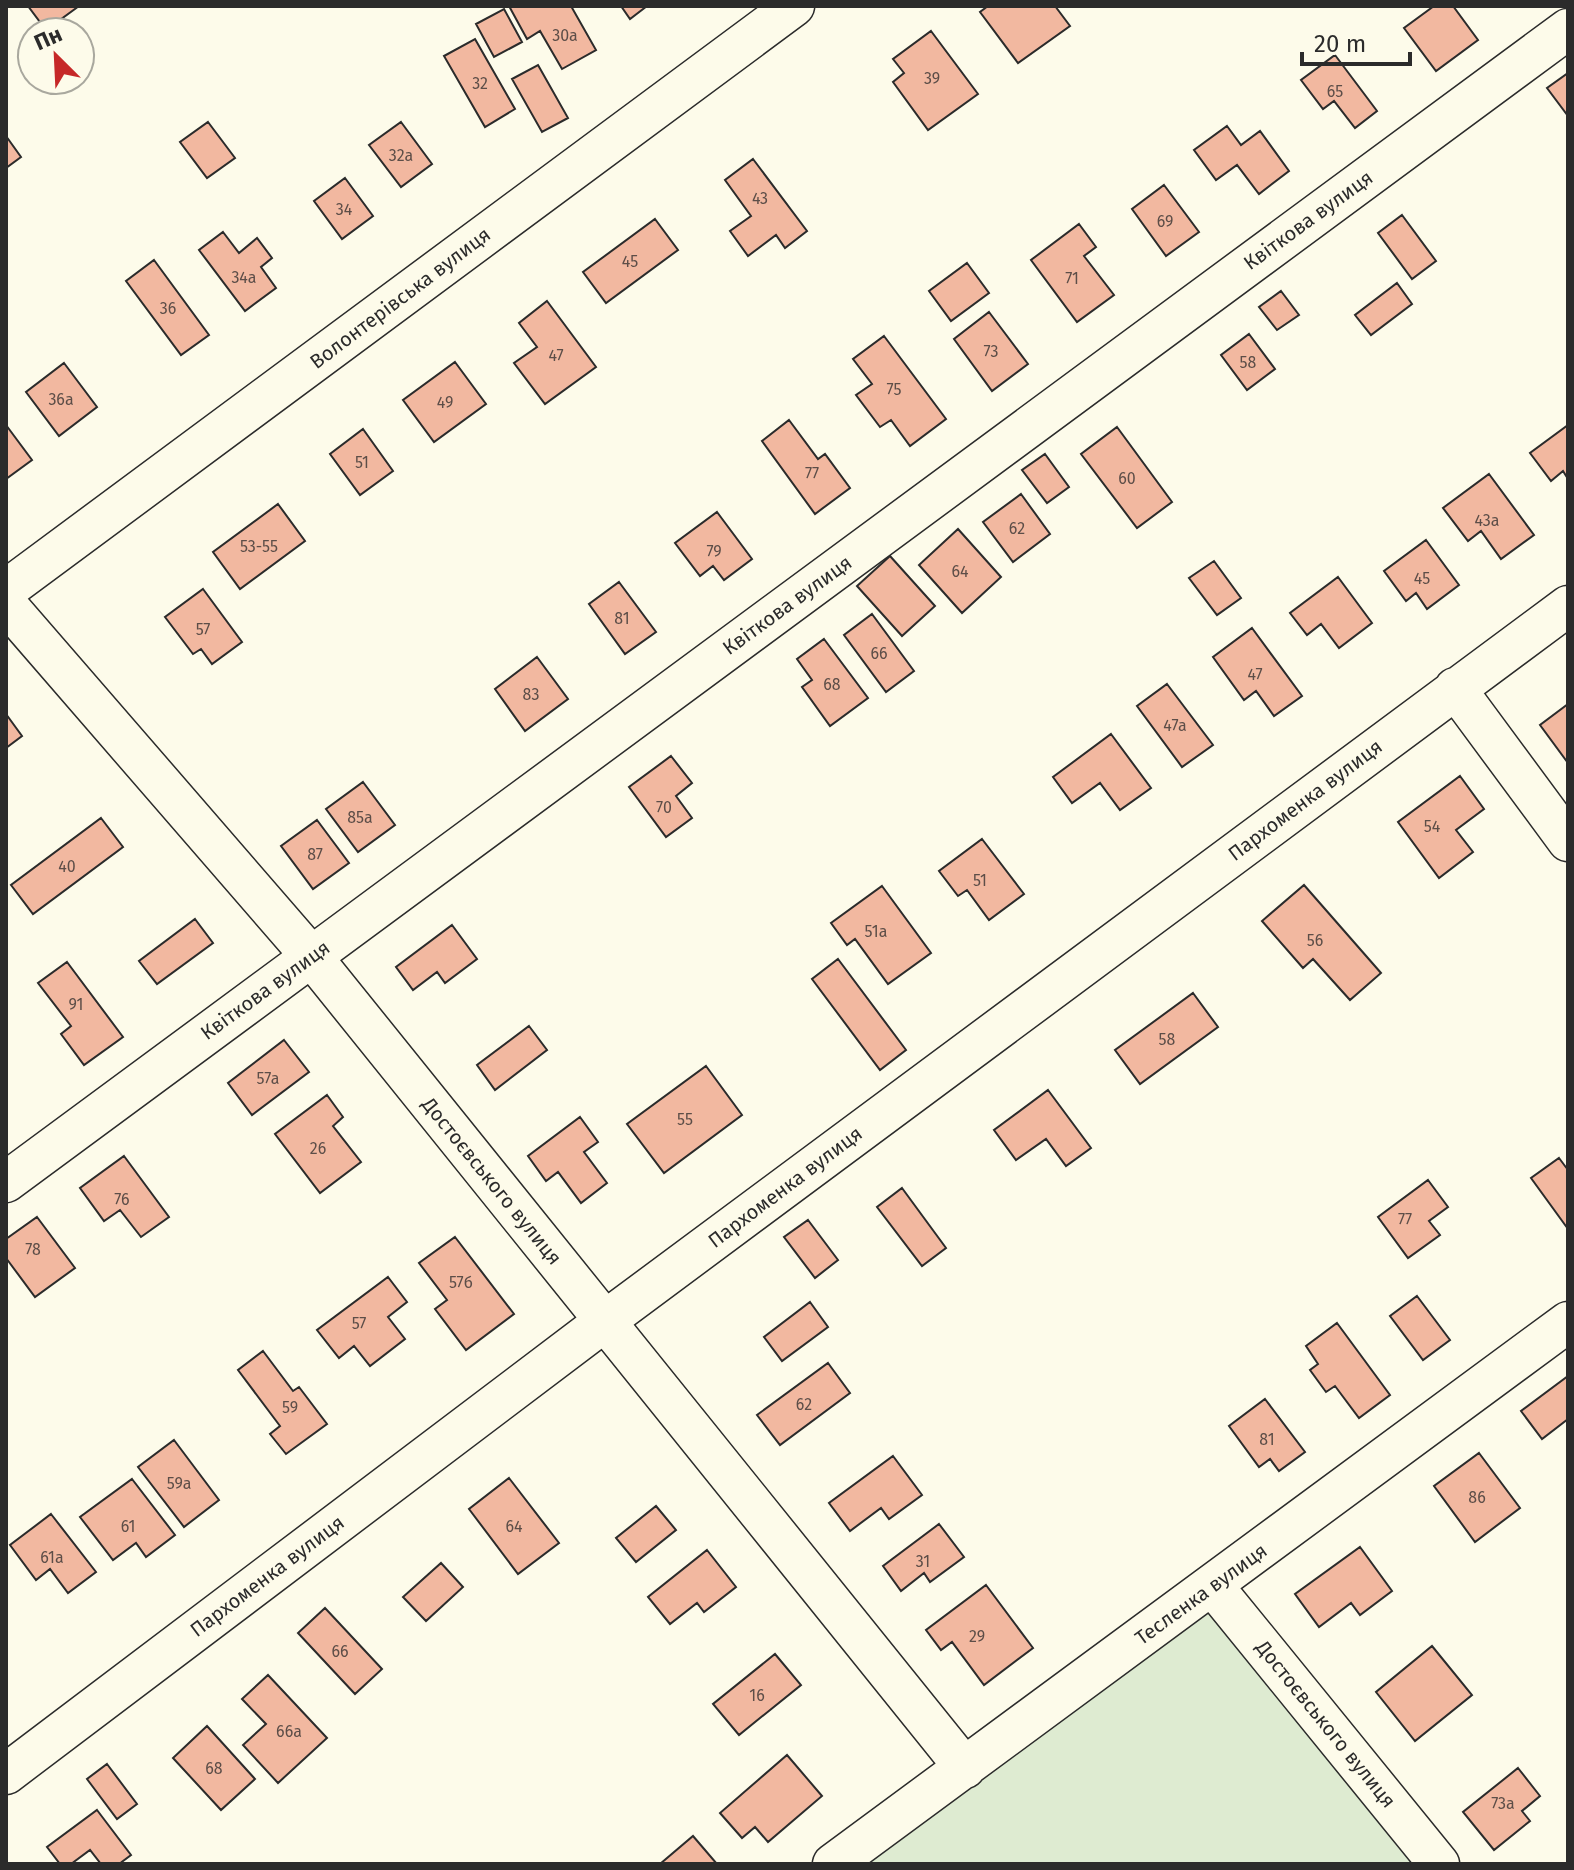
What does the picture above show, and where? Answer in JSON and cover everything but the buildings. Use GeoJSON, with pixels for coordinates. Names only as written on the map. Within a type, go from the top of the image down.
{"type":"FeatureCollection","features":[{"type":"Feature","properties":{"kind":"street","name":"Волонтерівська вулиця"},"geometry":{"type":"LineString","coordinates":[[6,590],[794,6]]}},
{"type":"Feature","properties":{"kind":"street","name":"Квіткова вулиця"},"geometry":{"type":"LineString","coordinates":[[6,1182],[1568,29]]}},
{"type":"Feature","properties":{"kind":"street","name":"Достоєвського вулиця"},"geometry":{"type":"LineString","coordinates":[[6,604],[311,956],[965,1768]]}},
{"type":"Feature","properties":{"kind":"street","name":"Пархоменка вулиця"},"geometry":{"type":"LineString","coordinates":[[6,1774],[605,1321],[1568,606]]}},
{"type":"Feature","properties":{"kind":"street"},"geometry":{"type":"LineString","coordinates":[[1455,688],[1568,841]]}},
{"type":"Feature","properties":{"kind":"street","name":"Тесленка вулиця"},"geometry":{"type":"LineString","coordinates":[[833,1864],[1568,1322]]}},
{"type":"Feature","properties":{"kind":"street","name":"Достоєвського вулиця"},"geometry":{"type":"LineString","coordinates":[[1212,1585],[1439,1864]]}},
{"type":"Feature","properties":{"kind":"green space"},"geometry":{"type":"Polygon","coordinates":[[[1211,1596],[1429,1864],[846,1864],[1211,1596]]]}}]}
